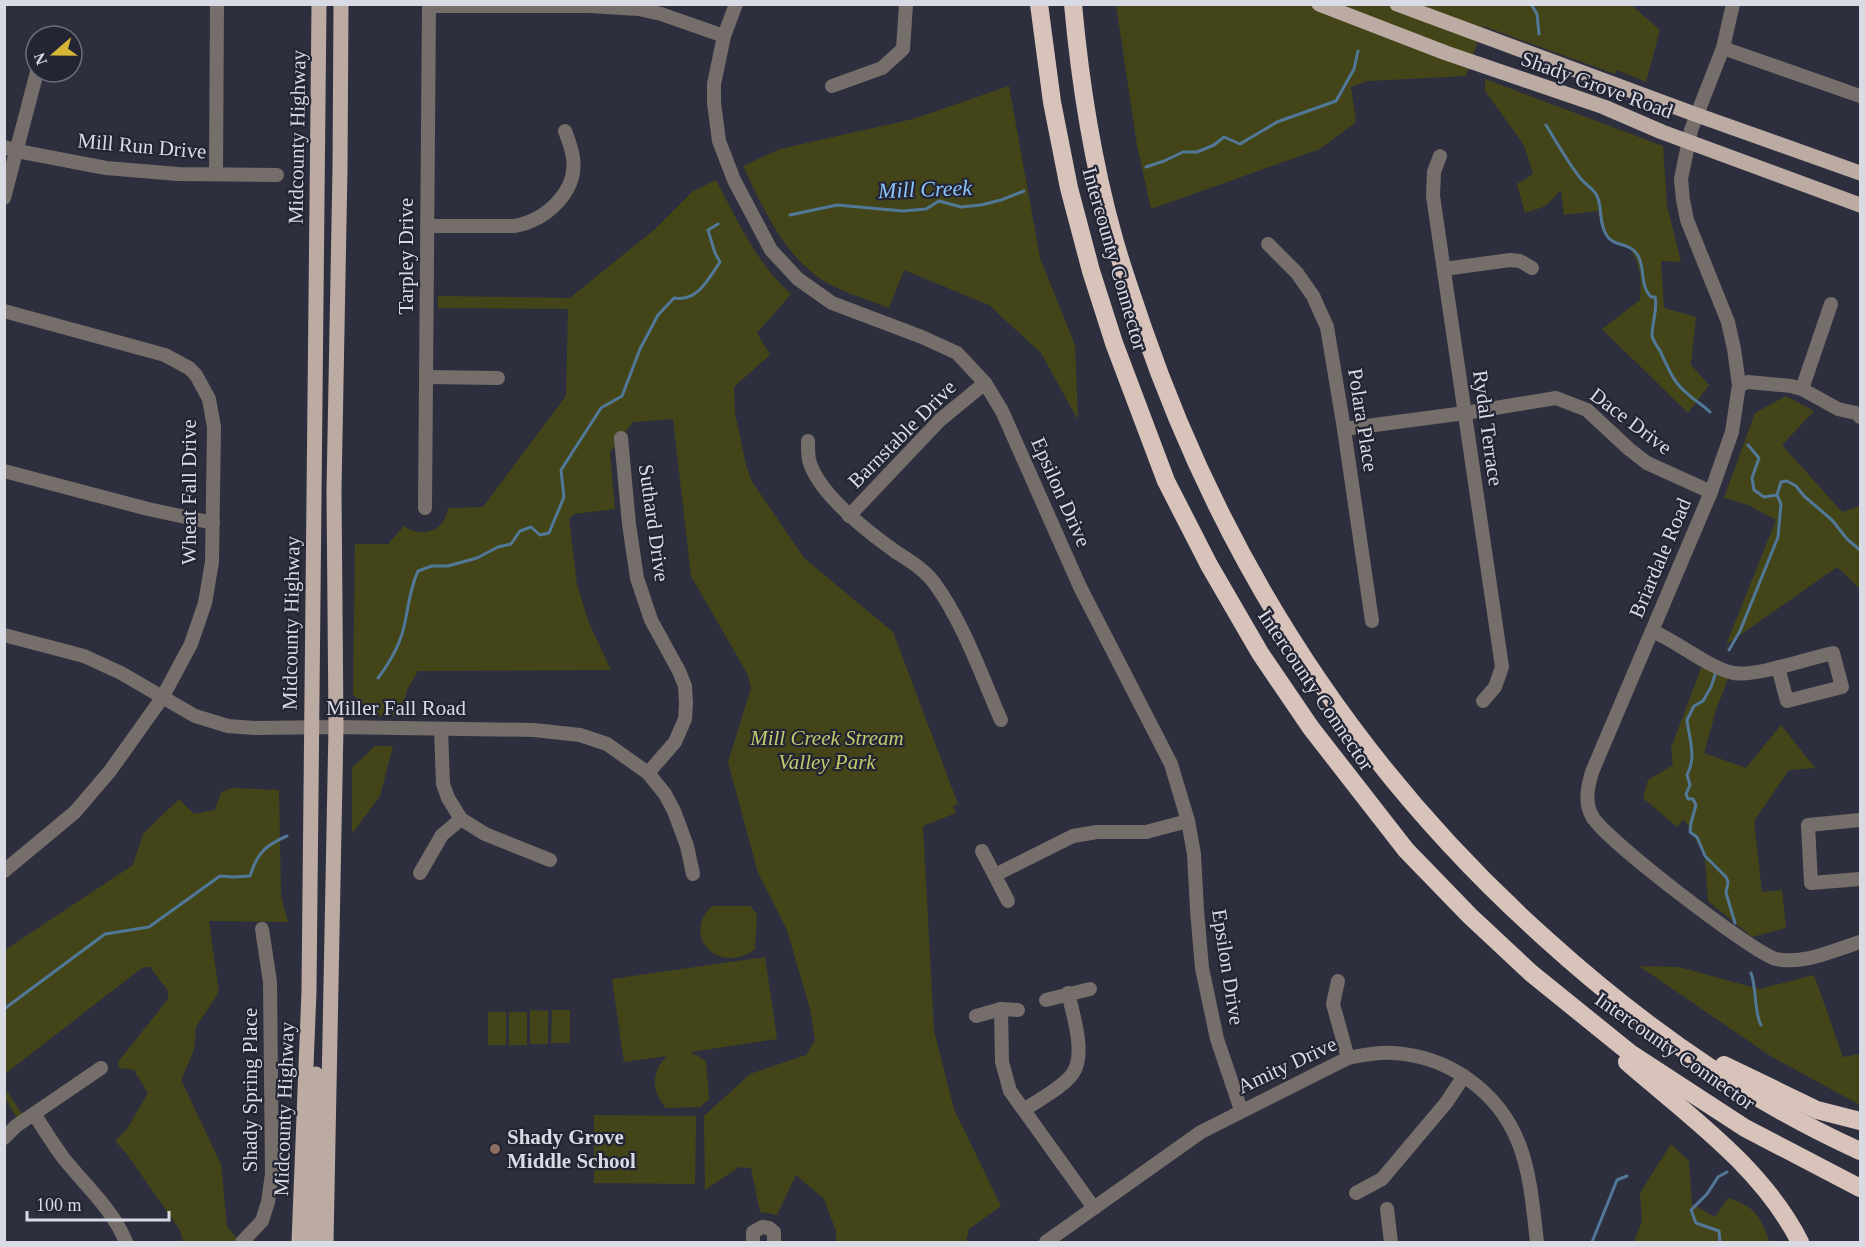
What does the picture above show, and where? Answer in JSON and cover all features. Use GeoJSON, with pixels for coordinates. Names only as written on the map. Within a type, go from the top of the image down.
{"type":"FeatureCollection","features":[{"type":"Feature","properties":{"kind":"highway","name":"Intercounty Connector"},"geometry":{"type":"LineString","coordinates":[[1039,4],[1052,102],[1069,188],[1091,271],[1114,343],[1166,481],[1203,554],[1260,653],[1311,728],[1406,850],[1470,916],[1531,973],[1630,1053],[1745,1128],[1860,1188]]}},
{"type":"Feature","properties":{"kind":"highway","name":"Intercounty Connector"},"geometry":{"type":"LineString","coordinates":[[1073,4],[1086,108],[1103,195],[1126,277],[1154,361],[1181,429],[1217,508],[1276,617],[1391,778],[1460,856],[1565,957],[1653,1029],[1753,1096],[1860,1151]]}},
{"type":"Feature","properties":{"kind":"highway"},"geometry":{"type":"LineString","coordinates":[[1531,973],[1620,1056],[1741,1162],[1779,1206],[1800,1242]]}},
{"type":"Feature","properties":{"kind":"highway"},"geometry":{"type":"LineString","coordinates":[[1653,1029],[1817,1110],[1860,1121]]}},
{"type":"Feature","properties":{"kind":"main road","name":"Midcounty Highway"},"geometry":{"type":"LineString","coordinates":[[299,1242],[309,991],[319,4]]}},
{"type":"Feature","properties":{"kind":"main road","name":"Midcounty Highway"},"geometry":{"type":"LineString","coordinates":[[326,1242],[336,727],[334,490],[341,4]]}},
{"type":"Feature","properties":{"kind":"main road","name":"Shady Grove Road"},"geometry":{"type":"LineString","coordinates":[[1319,4],[1446,53],[1604,107],[1860,205]]}},
{"type":"Feature","properties":{"kind":"main road","name":"Shady Grove Road"},"geometry":{"type":"LineString","coordinates":[[1397,4],[1860,173]]}},
{"type":"Feature","properties":{"kind":"main road"},"geometry":{"type":"LineString","coordinates":[[309,991],[315,1008],[314,1242]]}},
{"type":"Feature","properties":{"kind":"street"},"geometry":{"type":"LineString","coordinates":[[216,174],[217,4]]}},
{"type":"Feature","properties":{"kind":"street","name":"Epsilon Drive"},"geometry":{"type":"LineString","coordinates":[[736,4],[724,36],[714,84],[719,141],[734,180],[771,250],[798,279],[832,303],[922,337],[957,353],[985,383],[1002,411],[1080,587],[1171,764],[1188,821],[1194,854],[1202,968],[1217,1040],[1241,1110]]}},
{"type":"Feature","properties":{"kind":"street"},"geometry":{"type":"LineString","coordinates":[[832,86],[882,69],[903,49],[906,4]]}},
{"type":"Feature","properties":{"kind":"street","name":"Briardale Road"},"geometry":{"type":"LineString","coordinates":[[1733,4],[1723,48],[1689,141],[1682,179],[1687,220],[1728,322],[1734,349],[1739,385],[1732,432],[1711,492],[1588,786],[1587,797],[1592,817],[1613,838],[1669,885],[1773,958],[1788,961],[1808,958],[1860,942]]}},
{"type":"Feature","properties":{"kind":"street"},"geometry":{"type":"LineString","coordinates":[[429,5],[589,6],[639,9],[661,14],[724,36]]}},
{"type":"Feature","properties":{"kind":"street","name":"Tarpley Drive"},"geometry":{"type":"LineString","coordinates":[[425,508],[429,5]]}},
{"type":"Feature","properties":{"kind":"street"},"geometry":{"type":"LineString","coordinates":[[1723,48],[1860,96]]}},
{"type":"Feature","properties":{"kind":"street"},"geometry":{"type":"LineString","coordinates":[[4,198],[11,149],[33,84]]}},
{"type":"Feature","properties":{"kind":"street"},"geometry":{"type":"LineString","coordinates":[[427,226],[514,226],[526,224],[551,210],[567,188],[571,174],[573,159],[565,130]]}},
{"type":"Feature","properties":{"kind":"street","name":"Mill Run Drive"},"geometry":{"type":"LineString","coordinates":[[11,149],[106,168],[178,174],[277,175]]}},
{"type":"Feature","properties":{"kind":"street","name":"Rydal Terrace"},"geometry":{"type":"LineString","coordinates":[[1440,156],[1434,172],[1433,196],[1502,667],[1495,687],[1483,701]]}},
{"type":"Feature","properties":{"kind":"street","name":"Polara Place"},"geometry":{"type":"LineString","coordinates":[[1268,244],[1297,273],[1313,296],[1327,327],[1372,621]]}},
{"type":"Feature","properties":{"kind":"street"},"geometry":{"type":"LineString","coordinates":[[1444,269],[1510,260],[1520,261],[1532,268]]}},
{"type":"Feature","properties":{"kind":"street"},"geometry":{"type":"LineString","coordinates":[[1802,389],[1831,304]]}},
{"type":"Feature","properties":{"kind":"street","name":"Wheat Fall Drive"},"geometry":{"type":"LineString","coordinates":[[4,311],[165,356],[189,368],[196,375],[209,399],[214,427],[212,562],[205,603],[191,644],[162,698],[110,771],[75,812],[4,871]]}},
{"type":"Feature","properties":{"kind":"street"},"geometry":{"type":"LineString","coordinates":[[426,377],[498,378]]}},
{"type":"Feature","properties":{"kind":"street"},"geometry":{"type":"LineString","coordinates":[[1739,385],[1748,382],[1768,383],[1802,389],[1838,409],[1860,415]]}},
{"type":"Feature","properties":{"kind":"street","name":"Barnstable Drive"},"geometry":{"type":"LineString","coordinates":[[849,516],[940,420],[985,383]]}},
{"type":"Feature","properties":{"kind":"street","name":"Dace Drive"},"geometry":{"type":"LineString","coordinates":[[1344,429],[1556,398],[1587,410],[1629,450],[1647,463],[1711,492]]}},
{"type":"Feature","properties":{"kind":"street","name":"Suthard Drive"},"geometry":{"type":"LineString","coordinates":[[621,438],[637,579],[651,620],[685,686],[685,719],[675,742],[648,773]]}},
{"type":"Feature","properties":{"kind":"street"},"geometry":{"type":"LineString","coordinates":[[808,441],[809,460],[825,489],[849,516],[923,571],[934,583],[954,615],[1001,720]]}},
{"type":"Feature","properties":{"kind":"street"},"geometry":{"type":"LineString","coordinates":[[4,471],[148,509],[213,523]]}},
{"type":"Feature","properties":{"kind":"street"},"geometry":{"type":"LineString","coordinates":[[1652,631],[1720,668],[1735,673],[1778,667],[1833,653],[1842,687],[1787,701],[1778,667]]}},
{"type":"Feature","properties":{"kind":"street","name":"Miller Fall Road"},"geometry":{"type":"LineString","coordinates":[[4,635],[84,656],[122,673],[195,716],[228,726],[311,729],[336,727],[534,730],[580,735],[607,744],[648,773],[665,794],[687,846],[693,874]]}},
{"type":"Feature","properties":{"kind":"street"},"geometry":{"type":"LineString","coordinates":[[441,729],[443,784],[460,819],[485,834],[550,860]]}},
{"type":"Feature","properties":{"kind":"street"},"geometry":{"type":"LineString","coordinates":[[420,873],[442,835],[460,819]]}},
{"type":"Feature","properties":{"kind":"street"},"geometry":{"type":"LineString","coordinates":[[1860,820],[1808,825],[1811,883],[1860,879]]}},
{"type":"Feature","properties":{"kind":"street"},"geometry":{"type":"LineString","coordinates":[[995,875],[1072,836],[1097,832],[1146,832],[1188,821]]}},
{"type":"Feature","properties":{"kind":"street"},"geometry":{"type":"LineString","coordinates":[[982,851],[1008,901]]}},
{"type":"Feature","properties":{"kind":"street","name":"Shady Spring Place"},"geometry":{"type":"LineString","coordinates":[[242,1242],[262,1221],[268,1202],[272,1174],[270,982],[262,929]]}},
{"type":"Feature","properties":{"kind":"street"},"geometry":{"type":"LineString","coordinates":[[1338,981],[1333,1004],[1348,1058]]}},
{"type":"Feature","properties":{"kind":"street"},"geometry":{"type":"LineString","coordinates":[[1046,1000],[1090,989]]}},
{"type":"Feature","properties":{"kind":"street"},"geometry":{"type":"LineString","coordinates":[[1024,1110],[1064,1083],[1074,1072],[1079,1057],[1077,1034],[1068,993]]}},
{"type":"Feature","properties":{"kind":"street"},"geometry":{"type":"LineString","coordinates":[[1001,1009],[1002,1062],[1010,1091],[1094,1208]]}},
{"type":"Feature","properties":{"kind":"street"},"geometry":{"type":"LineString","coordinates":[[976,1016],[1001,1009],[1018,1010]]}},
{"type":"Feature","properties":{"kind":"street","name":"Amity Drive"},"geometry":{"type":"LineString","coordinates":[[1046,1242],[1201,1132],[1241,1110],[1348,1058],[1393,1053],[1440,1063],[1479,1086],[1495,1102],[1514,1134],[1526,1167],[1537,1242]]}},
{"type":"Feature","properties":{"kind":"street"},"geometry":{"type":"LineString","coordinates":[[4,1138],[16,1126],[101,1068]]}},
{"type":"Feature","properties":{"kind":"street"},"geometry":{"type":"LineString","coordinates":[[1356,1192],[1372,1185],[1386,1174],[1446,1103],[1464,1076]]}},
{"type":"Feature","properties":{"kind":"street"},"geometry":{"type":"LineString","coordinates":[[34,1114],[64,1160],[104,1205],[120,1228],[126,1242]]}},
{"type":"Feature","properties":{"kind":"street"},"geometry":{"type":"LineString","coordinates":[[1387,1209],[1391,1242]]}},
{"type":"Feature","properties":{"kind":"street"},"geometry":{"type":"LineString","coordinates":[[753,1242],[753,1232],[762,1227],[774,1232],[774,1242]]}},
{"type":"Feature","properties":{"kind":"green space"},"geometry":{"type":"Polygon","coordinates":[[[1630,4],[1660,30],[1646,82],[1617,70],[1615,74],[1483,26],[1466,76],[1368,81],[1351,87],[1356,122],[1320,149],[1151,209],[1137,145],[1116,5],[1630,4]]]}},
{"type":"Feature","properties":{"kind":"green space"},"geometry":{"type":"Polygon","coordinates":[[[1485,79],[1663,146],[1667,205],[1681,262],[1661,261],[1664,308],[1696,317],[1691,365],[1709,385],[1688,413],[1602,329],[1640,300],[1639,271],[1628,245],[1613,241],[1606,235],[1598,211],[1564,215],[1561,190],[1546,206],[1525,213],[1517,184],[1533,174],[1524,145],[1485,91],[1485,79]]]}},
{"type":"Feature","properties":{"kind":"green space"},"geometry":{"type":"Polygon","coordinates":[[[1009,86],[1040,258],[1075,345],[1078,420],[1041,353],[989,305],[904,270],[889,308],[836,288],[814,274],[800,262],[778,233],[743,166],[780,149],[913,119],[1009,86]]]}},
{"type":"Feature","properties":{"kind":"green space","name":"Mill Creek Stream Valley Park"},"geometry":{"type":"Polygon","coordinates":[[[716,180],[758,255],[791,294],[757,333],[770,355],[734,387],[735,413],[751,480],[804,558],[893,632],[958,804],[953,806],[956,813],[923,826],[934,1031],[954,1109],[1001,1206],[969,1229],[966,1242],[836,1242],[836,1231],[824,1199],[796,1175],[777,1215],[760,1212],[751,1168],[739,1167],[705,1190],[704,1116],[750,1074],[806,1055],[815,1040],[810,1009],[787,930],[758,873],[728,762],[751,688],[748,675],[691,576],[673,419],[633,422],[610,452],[615,509],[574,514],[569,519],[577,584],[588,621],[611,670],[418,671],[407,690],[401,716],[375,716],[353,695],[355,544],[388,544],[404,526],[418,532],[438,527],[443,522],[448,508],[483,507],[566,396],[568,309],[438,308],[438,296],[570,298],[655,229],[693,191],[716,180]]]}},
{"type":"Feature","properties":{"kind":"green space"},"geometry":{"type":"Polygon","coordinates":[[[1786,396],[1814,411],[1782,445],[1842,512],[1860,506],[1860,589],[1837,567],[1726,645],[1776,520],[1748,505],[1724,498],[1755,413],[1786,396]]]}},
{"type":"Feature","properties":{"kind":"green space"},"geometry":{"type":"Polygon","coordinates":[[[1702,666],[1729,676],[1716,710],[1704,753],[1746,768],[1781,725],[1815,768],[1789,770],[1754,821],[1762,892],[1782,890],[1786,928],[1752,937],[1708,901],[1705,856],[1684,819],[1677,827],[1643,798],[1648,780],[1673,765],[1671,748],[1702,666]]]}},
{"type":"Feature","properties":{"kind":"green space"},"geometry":{"type":"Polygon","coordinates":[[[375,746],[393,746],[380,796],[352,834],[352,768],[375,746]]]}},
{"type":"Feature","properties":{"kind":"green space"},"geometry":{"type":"Polygon","coordinates":[[[232,788],[279,790],[281,896],[288,922],[209,921],[219,992],[196,1027],[194,1050],[181,1080],[221,1164],[227,1226],[238,1240],[235,1242],[183,1242],[180,1230],[126,1153],[115,1141],[127,1129],[148,1093],[134,1070],[119,1068],[118,1062],[168,999],[168,991],[150,967],[143,967],[5,1074],[5,950],[133,865],[143,834],[179,799],[194,814],[215,810],[221,792],[232,788]]]}},
{"type":"Feature","properties":{"kind":"green space"},"geometry":{"type":"Polygon","coordinates":[[[712,906],[750,906],[757,914],[755,949],[742,956],[729,958],[708,949],[702,940],[700,930],[703,918],[712,906]]]}},
{"type":"Feature","properties":{"kind":"green space"},"geometry":{"type":"Polygon","coordinates":[[[765,957],[777,1039],[691,1052],[706,1061],[709,1099],[700,1107],[666,1108],[658,1095],[655,1082],[658,1068],[667,1056],[624,1062],[612,979],[765,957]]]}},
{"type":"Feature","properties":{"kind":"green space"},"geometry":{"type":"Polygon","coordinates":[[[1639,966],[1679,967],[1759,989],[1814,975],[1843,1057],[1860,1054],[1860,1105],[1772,1057],[1639,966]]]}},
{"type":"Feature","properties":{"kind":"green space"},"geometry":{"type":"Polygon","coordinates":[[[530,1010],[548,1011],[548,1044],[530,1044],[530,1010]]]}},
{"type":"Feature","properties":{"kind":"green space"},"geometry":{"type":"Polygon","coordinates":[[[552,1010],[570,1010],[570,1043],[551,1043],[552,1010]]]}},
{"type":"Feature","properties":{"kind":"green space"},"geometry":{"type":"Polygon","coordinates":[[[488,1012],[506,1012],[506,1045],[488,1045],[488,1012]]]}},
{"type":"Feature","properties":{"kind":"green space"},"geometry":{"type":"Polygon","coordinates":[[[509,1012],[527,1012],[527,1045],[509,1045],[509,1012]]]}},
{"type":"Feature","properties":{"kind":"green space"},"geometry":{"type":"Polygon","coordinates":[[[4,1087],[23,1115],[17,1118],[5,1098],[4,1087]]]}},
{"type":"Feature","properties":{"kind":"green space"},"geometry":{"type":"Polygon","coordinates":[[[594,1115],[696,1116],[695,1184],[594,1183],[594,1115]]]}},
{"type":"Feature","properties":{"kind":"green space"},"geometry":{"type":"Polygon","coordinates":[[[1671,1144],[1689,1161],[1692,1204],[1715,1217],[1728,1198],[1746,1205],[1756,1214],[1770,1242],[1634,1242],[1642,1221],[1640,1193],[1671,1144]]]}},
{"type":"Feature","properties":{"kind":"waterway"},"geometry":{"type":"LineString","coordinates":[[1531,4],[1537,14],[1539,34]]}},
{"type":"Feature","properties":{"kind":"waterway","name":"Mill Creek"},"geometry":{"type":"LineString","coordinates":[[1146,167],[1183,152],[1197,152],[1214,145],[1224,137],[1240,144],[1277,122],[1336,101],[1354,69],[1358,51]]}},
{"type":"Feature","properties":{"kind":"waterway"},"geometry":{"type":"LineString","coordinates":[[1546,125],[1576,173],[1596,194],[1602,226],[1607,236],[1614,242],[1634,250],[1640,259],[1645,287],[1651,297],[1655,297],[1653,340],[1678,385],[1710,412]]}},
{"type":"Feature","properties":{"kind":"waterway","name":"Mill Creek"},"geometry":{"type":"LineString","coordinates":[[790,215],[837,205],[903,211],[926,209],[939,201],[961,207],[981,205],[1024,191]]}},
{"type":"Feature","properties":{"kind":"waterway","name":"Mill Creek"},"geometry":{"type":"LineString","coordinates":[[378,678],[401,638],[411,590],[418,571],[432,566],[448,566],[477,558],[498,547],[511,544],[520,531],[531,527],[540,535],[549,533],[564,497],[561,470],[601,408],[622,396],[640,349],[658,315],[674,298],[690,296],[702,288],[720,262],[708,230],[718,224]]}},
{"type":"Feature","properties":{"kind":"waterway"},"geometry":{"type":"LineString","coordinates":[[1748,445],[1759,458],[1752,478],[1754,490],[1764,497],[1777,495],[1781,482],[1787,481],[1796,486],[1860,550]]}},
{"type":"Feature","properties":{"kind":"waterway"},"geometry":{"type":"LineString","coordinates":[[1729,650],[1740,631],[1778,537],[1781,504],[1777,495]]}},
{"type":"Feature","properties":{"kind":"waterway"},"geometry":{"type":"LineString","coordinates":[[1716,672],[1703,701],[1694,706],[1687,720],[1692,761],[1687,775],[1690,785],[1686,794],[1688,799],[1693,799],[1696,805],[1690,832],[1697,837],[1705,856],[1726,877],[1728,882],[1726,893],[1735,923]]}},
{"type":"Feature","properties":{"kind":"waterway","name":"Mill Creek"},"geometry":{"type":"LineString","coordinates":[[4,1009],[105,934],[149,927],[220,876],[250,876],[263,851],[287,836]]}},
{"type":"Feature","properties":{"kind":"waterway"},"geometry":{"type":"LineString","coordinates":[[1751,973],[1757,1014],[1761,1025]]}},
{"type":"Feature","properties":{"kind":"waterway"},"geometry":{"type":"LineString","coordinates":[[1720,1242],[1719,1231],[1696,1223],[1691,1210],[1707,1194],[1718,1177],[1727,1172]]}},
{"type":"Feature","properties":{"kind":"waterway"},"geometry":{"type":"LineString","coordinates":[[1592,1242],[1617,1180],[1627,1176]]}},
{"type":"Feature","properties":{"kind":"place","name":"Shady Grove Middle School"},"geometry":{"type":"Point","coordinates":[495,1149]}}]}
